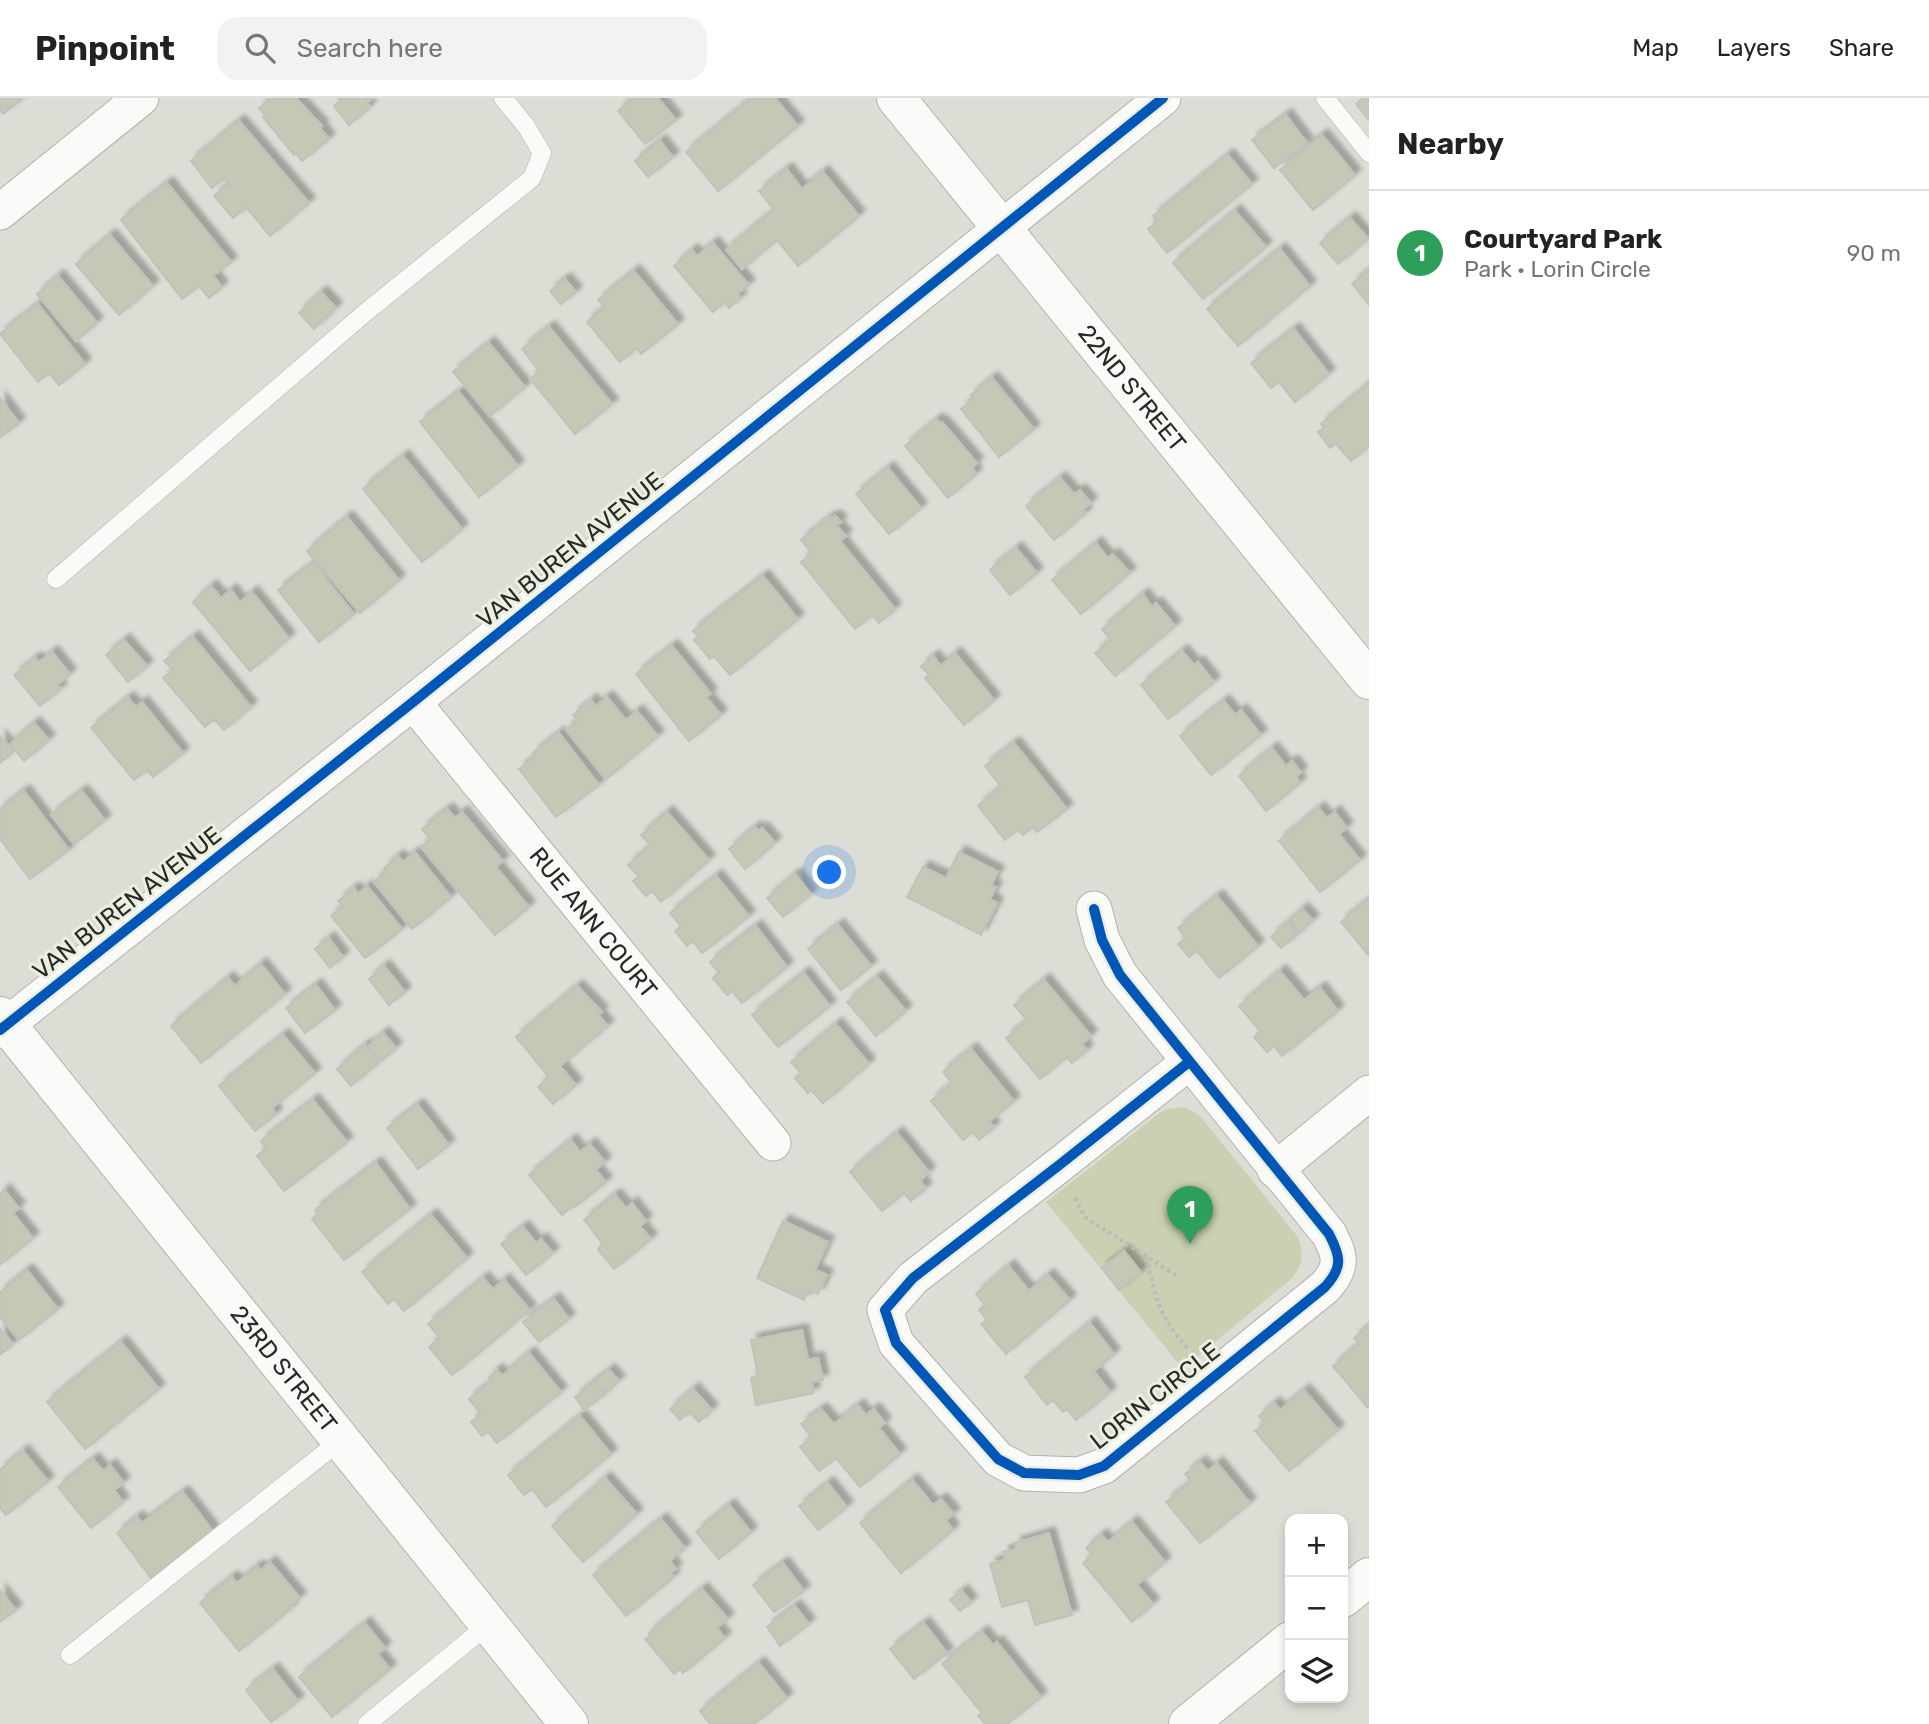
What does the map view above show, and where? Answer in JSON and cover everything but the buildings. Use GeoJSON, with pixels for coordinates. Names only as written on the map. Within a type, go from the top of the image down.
{"type":"FeatureCollection","features":[{"type":"Feature","properties":{"kind":"street"},"geometry":{"type":"LineString","coordinates":[[0,212],[141,98]]}},
{"type":"Feature","properties":{"kind":"street","name":"22ND STREET"},"geometry":{"type":"LineString","coordinates":[[896,98],[1369,680]]}},
{"type":"Feature","properties":{"kind":"street","name":"VAN BUREN AVENUE"},"geometry":{"type":"LineString","coordinates":[[2,1024],[413,702],[1163,98]]}},
{"type":"Feature","properties":{"kind":"street","name":"RUE ANN COURT"},"geometry":{"type":"LineString","coordinates":[[413,702],[773,1143]]}},
{"type":"Feature","properties":{"kind":"street"},"geometry":{"type":"LineString","coordinates":[[1094,909],[1102,940],[1120,975],[1189,1062]]}},
{"type":"Feature","properties":{"kind":"street","name":"23RD STREET"},"geometry":{"type":"LineString","coordinates":[[2,1024],[569,1724]]}},
{"type":"Feature","properties":{"kind":"street","name":"LORIN CIRCLE"},"geometry":{"type":"LineString","coordinates":[[1189,1062],[1329,1234],[1338,1250],[1339,1263],[1334,1276],[1325,1287],[1104,1466],[1079,1475],[1024,1473],[998,1459],[896,1343],[885,1310],[914,1278],[1189,1062]]}},
{"type":"Feature","properties":{"kind":"street"},"geometry":{"type":"LineString","coordinates":[[1275,1170],[1369,1093]]}},
{"type":"Feature","properties":{"kind":"street"},"geometry":{"type":"LineString","coordinates":[[1348,1594],[1369,1577]]}},
{"type":"Feature","properties":{"kind":"street"},"geometry":{"type":"LineString","coordinates":[[1188,1724],[1285,1645]]}},
{"type":"Feature","properties":{"kind":"lane"},"geometry":{"type":"LineString","coordinates":[[55,579],[366,312],[532,178],[542,153],[526,126],[503,98]]}},
{"type":"Feature","properties":{"kind":"lane"},"geometry":{"type":"LineString","coordinates":[[1325,98],[1369,153]]}},
{"type":"Feature","properties":{"kind":"lane"},"geometry":{"type":"LineString","coordinates":[[70,1656],[341,1440]]}},
{"type":"Feature","properties":{"kind":"lane"},"geometry":{"type":"LineString","coordinates":[[367,1724],[489,1624]]}},
{"type":"Feature","properties":{"kind":"path"},"geometry":{"type":"LineString","coordinates":[[1058,1166],[1085,1217],[1177,1276]]}},
{"type":"Feature","properties":{"kind":"path"},"geometry":{"type":"LineString","coordinates":[[1146,1256],[1158,1307],[1170,1329],[1214,1377]]}},
{"type":"Feature","properties":{"kind":"green space"},"geometry":{"type":"Polygon","coordinates":[[[1185,1107],[1200,1116],[1298,1237],[1302,1254],[1298,1269],[1291,1279],[1183,1369],[1046,1202],[1161,1112],[1185,1107]]]}},
{"type":"Feature","properties":{"kind":"cycle path"},"geometry":{"type":"LineString","coordinates":[[0,1030],[413,702],[1163,98]]}},
{"type":"Feature","properties":{"kind":"cycle path"},"geometry":{"type":"LineString","coordinates":[[1094,909],[1102,940],[1120,975],[1329,1234],[1338,1262],[1335,1274],[1325,1287],[1104,1466],[1079,1475],[1024,1473],[998,1459],[896,1343],[885,1310],[913,1278],[1189,1062]]}},
{"type":"Feature","properties":{"kind":"place","name":"Courtyard Park"},"geometry":{"type":"Point","coordinates":[1190,1244]}}]}
